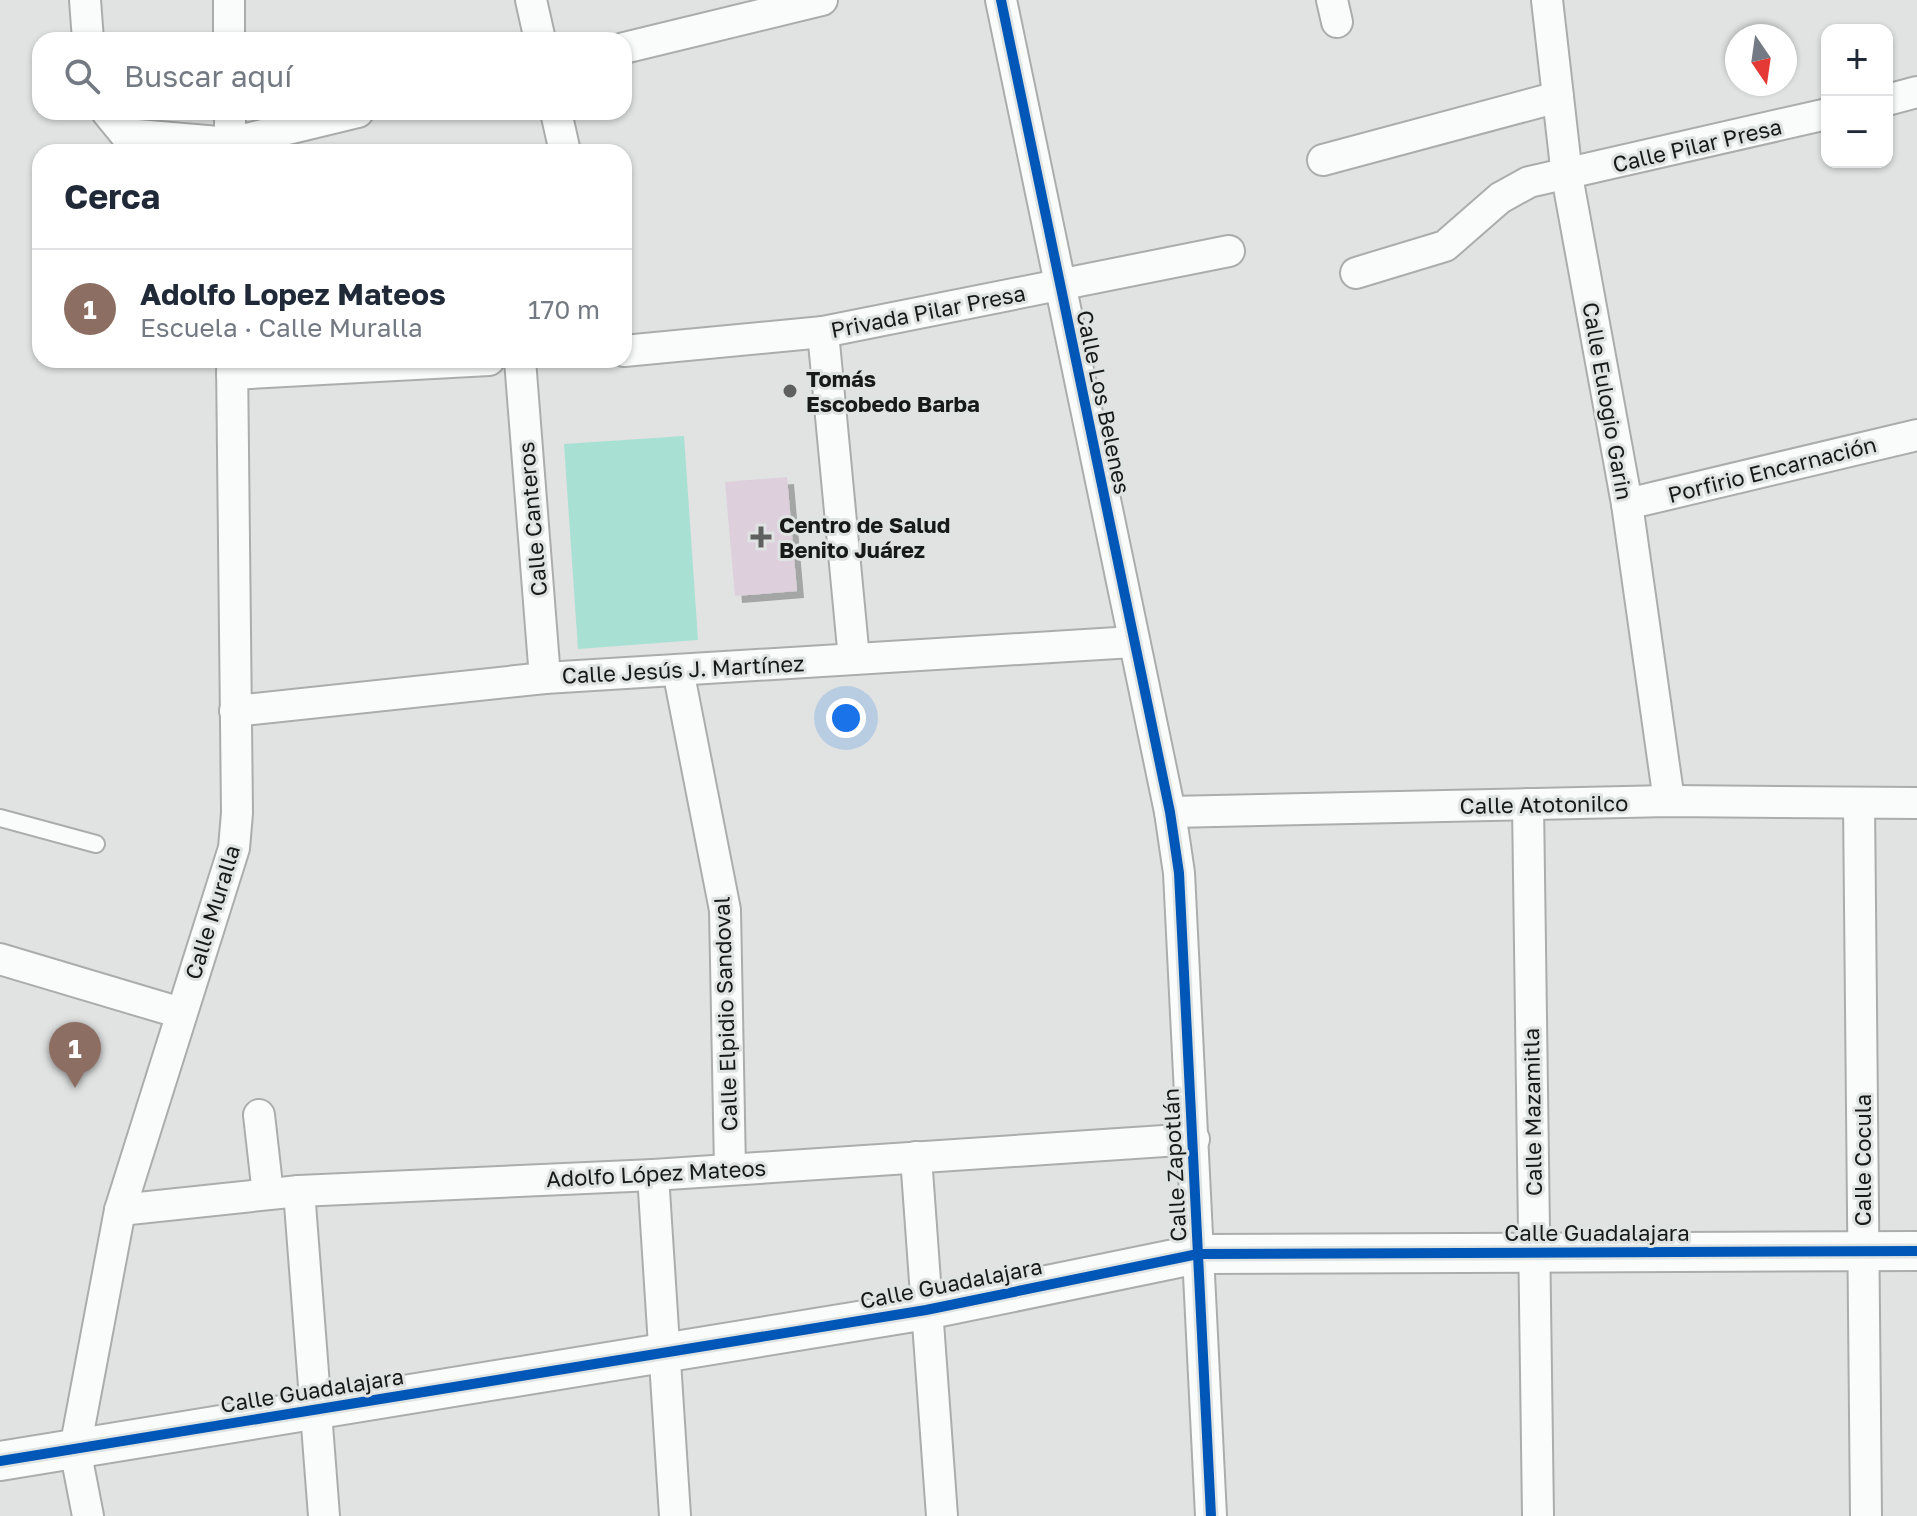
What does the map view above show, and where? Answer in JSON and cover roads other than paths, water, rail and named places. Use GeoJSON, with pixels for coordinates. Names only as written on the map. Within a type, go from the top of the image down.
{"type":"FeatureCollection","features":[{"type":"Feature","properties":{"kind":"street"},"geometry":{"type":"LineString","coordinates":[[85,0],[87,32]]}},
{"type":"Feature","properties":{"kind":"street"},"geometry":{"type":"LineString","coordinates":[[229,0],[229,32]]}},
{"type":"Feature","properties":{"kind":"street"},"geometry":{"type":"LineString","coordinates":[[531,0],[538,32]]}},
{"type":"Feature","properties":{"kind":"street"},"geometry":{"type":"LineString","coordinates":[[632,46],[822,0]]}},
{"type":"Feature","properties":{"kind":"street","name":"Calle Los Belenes"},"geometry":{"type":"LineString","coordinates":[[1001,0],[1170,812]]}},
{"type":"Feature","properties":{"kind":"street","name":"Calle Eulogio Garin"},"geometry":{"type":"LineString","coordinates":[[1547,0],[1567,176],[1627,504],[1669,801]]}},
{"type":"Feature","properties":{"kind":"street"},"geometry":{"type":"LineString","coordinates":[[1893,98],[1917,92]]}},
{"type":"Feature","properties":{"kind":"street"},"geometry":{"type":"LineString","coordinates":[[1323,160],[1558,97]]}},
{"type":"Feature","properties":{"kind":"street","name":"Calle Pilar Presa"},"geometry":{"type":"LineString","coordinates":[[1356,273],[1445,246],[1500,198],[1529,182],[1567,176],[1821,115]]}},
{"type":"Feature","properties":{"kind":"street"},"geometry":{"type":"LineString","coordinates":[[230,120],[230,144]]}},
{"type":"Feature","properties":{"kind":"street"},"geometry":{"type":"LineString","coordinates":[[244,144],[330,120]]}},
{"type":"Feature","properties":{"kind":"street"},"geometry":{"type":"LineString","coordinates":[[558,120],[563,144]]}},
{"type":"Feature","properties":{"kind":"street"},"geometry":{"type":"LineString","coordinates":[[116,123],[212,144]]}},
{"type":"Feature","properties":{"kind":"street","name":"Privada Pilar Presa"},"geometry":{"type":"LineString","coordinates":[[632,350],[823,332],[1229,251]]}},
{"type":"Feature","properties":{"kind":"street"},"geometry":{"type":"LineString","coordinates":[[823,332],[854,659]]}},
{"type":"Feature","properties":{"kind":"street","name":"Calle Muralla"},"geometry":{"type":"LineString","coordinates":[[75,1449],[120,1210],[234,848],[232,368]]}},
{"type":"Feature","properties":{"kind":"street","name":"Calle Canteros"},"geometry":{"type":"LineString","coordinates":[[521,368],[545,678]]}},
{"type":"Feature","properties":{"kind":"street","name":"Porfirio Encarnación"},"geometry":{"type":"LineString","coordinates":[[1627,504],[1917,435]]}},
{"type":"Feature","properties":{"kind":"street","name":"Calle Jesús J. Martínez"},"geometry":{"type":"LineString","coordinates":[[235,711],[545,678],[1133,642]]}},
{"type":"Feature","properties":{"kind":"street","name":"Calle Elpidio Sandoval"},"geometry":{"type":"LineString","coordinates":[[678,670],[725,910],[730,1169]]}},
{"type":"Feature","properties":{"kind":"street","name":"Calle Atotonilco"},"geometry":{"type":"LineString","coordinates":[[1170,812],[1669,801],[1917,803]]}},
{"type":"Feature","properties":{"kind":"street","name":"Calle Cocula"},"geometry":{"type":"LineString","coordinates":[[1859,803],[1866,1516]]}},
{"type":"Feature","properties":{"kind":"street","name":"Calle Mazamitla"},"geometry":{"type":"LineString","coordinates":[[1528,804],[1538,1516]]}},
{"type":"Feature","properties":{"kind":"street","name":"Calle Zapotlán"},"geometry":{"type":"LineString","coordinates":[[1170,812],[1179,873],[1211,1516]]}},
{"type":"Feature","properties":{"kind":"street"},"geometry":{"type":"LineString","coordinates":[[0,959],[181,1013]]}},
{"type":"Feature","properties":{"kind":"street"},"geometry":{"type":"LineString","coordinates":[[259,1115],[268,1194]]}},
{"type":"Feature","properties":{"kind":"street","name":"Adolfo López Mateos"},"geometry":{"type":"LineString","coordinates":[[120,1210],[299,1191],[653,1175],[1194,1139]]}},
{"type":"Feature","properties":{"kind":"street"},"geometry":{"type":"LineString","coordinates":[[916,1157],[942,1516]]}},
{"type":"Feature","properties":{"kind":"street"},"geometry":{"type":"LineString","coordinates":[[653,1175],[675,1516]]}},
{"type":"Feature","properties":{"kind":"street"},"geometry":{"type":"LineString","coordinates":[[299,1191],[324,1516]]}},
{"type":"Feature","properties":{"kind":"street","name":"Calle Guadalajara"},"geometry":{"type":"LineString","coordinates":[[0,1461],[926,1310],[1198,1254],[1917,1251]]}},
{"type":"Feature","properties":{"kind":"street"},"geometry":{"type":"LineString","coordinates":[[75,1449],[88,1516]]}},
{"type":"Feature","properties":{"kind":"lane"},"geometry":{"type":"LineString","coordinates":[[0,818],[96,844]]}},
{"type":"Feature","properties":{"kind":"place","name":"Tomás Escobedo Barba"},"geometry":{"type":"Point","coordinates":[790,391]}},
{"type":"Feature","properties":{"kind":"place","name":"Centro de Salud Benito Juárez"},"geometry":{"type":"Point","coordinates":[761,537]}},
{"type":"Feature","properties":{"kind":"place","name":"Adolfo Lopez Mateos"},"geometry":{"type":"Point","coordinates":[75,1088]}}]}
